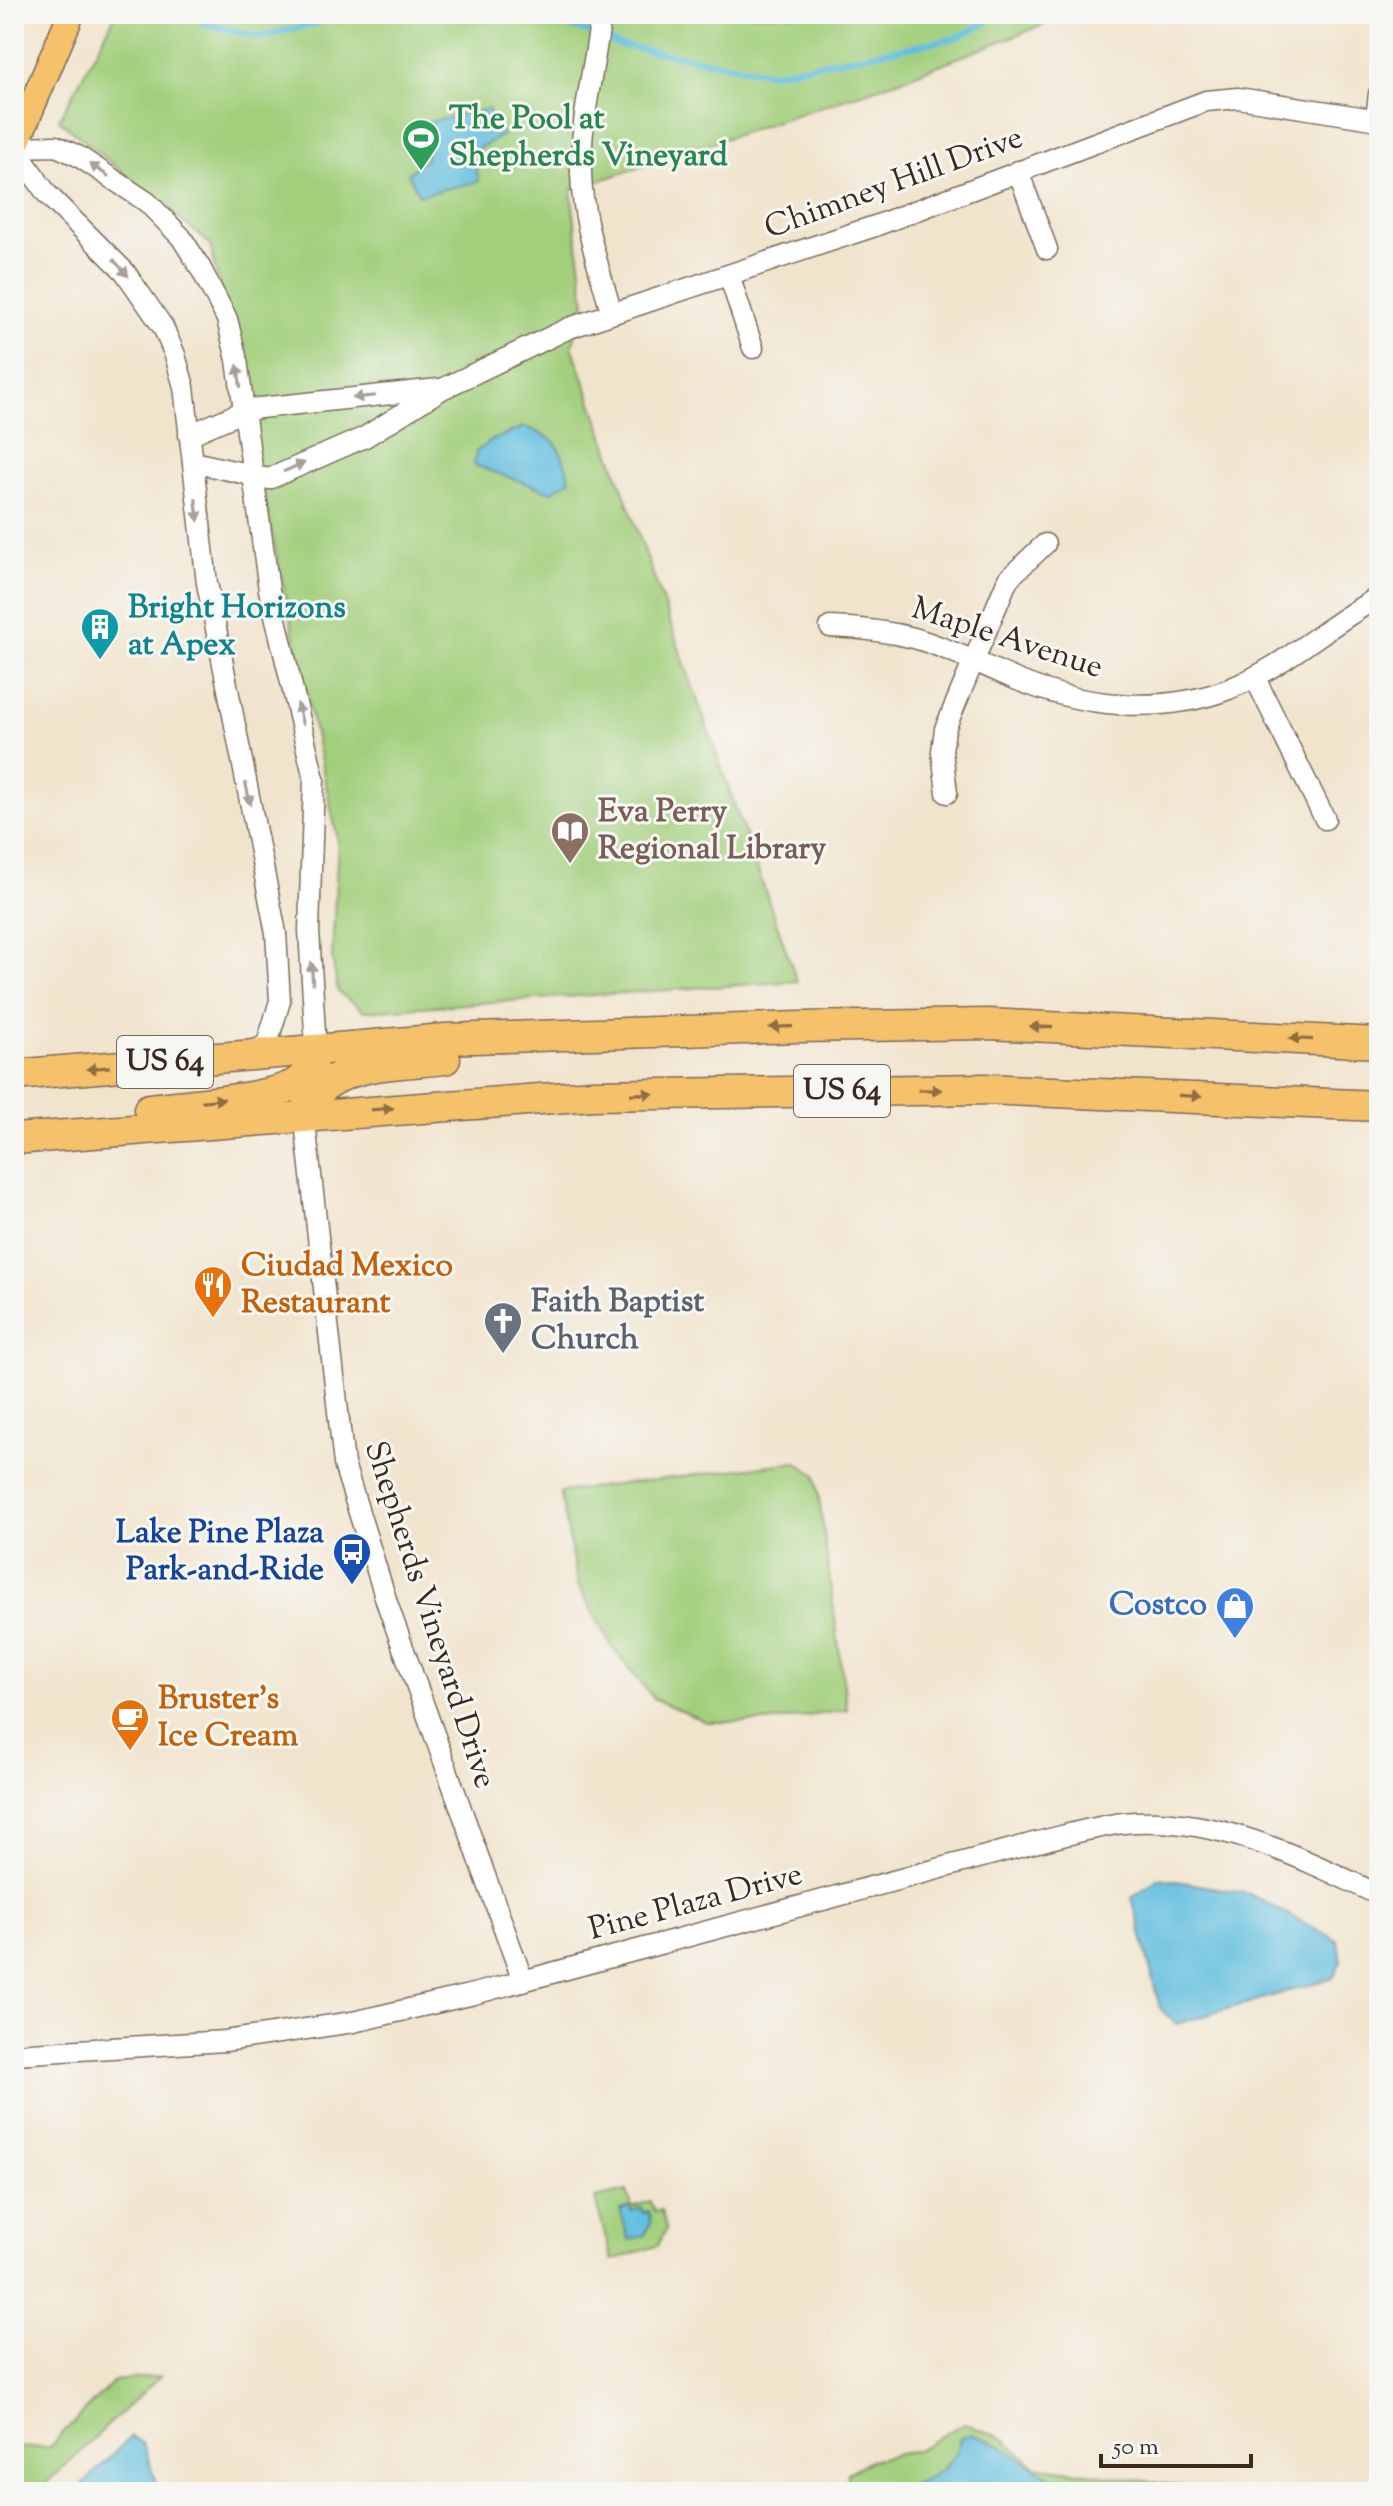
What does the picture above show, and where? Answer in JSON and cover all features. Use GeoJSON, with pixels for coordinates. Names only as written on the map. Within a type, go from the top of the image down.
{"type":"FeatureCollection","features":[{"type":"Feature","properties":{"kind":"highway","name":"US 64"},"geometry":{"type":"LineString","coordinates":[[14,1075],[445,1039],[800,1027],[988,1024],[1379,1043]]}},
{"type":"Feature","properties":{"kind":"highway"},"geometry":{"type":"LineString","coordinates":[[304,1114],[319,1088],[339,1075],[628,1034]]}},
{"type":"Feature","properties":{"kind":"highway"},"geometry":{"type":"LineString","coordinates":[[58,1136],[85,1117],[267,1093],[296,1084],[312,1068],[316,1050]]}},
{"type":"Feature","properties":{"kind":"highway","name":"US 64"},"geometry":{"type":"LineString","coordinates":[[14,1139],[304,1114],[593,1095],[985,1089],[1379,1106]]}},
{"type":"Feature","properties":{"kind":"main road"},"geometry":{"type":"LineString","coordinates":[[14,148],[71,14]]}},
{"type":"Feature","properties":{"kind":"street"},"geometry":{"type":"LineString","coordinates":[[601,14],[581,144],[581,177],[588,225],[611,311]]}},
{"type":"Feature","properties":{"kind":"street"},"geometry":{"type":"LineString","coordinates":[[1378,120],[1379,94]]}},
{"type":"Feature","properties":{"kind":"street","name":"Chimney Hill Drive"},"geometry":{"type":"LineString","coordinates":[[193,462],[269,479],[365,437],[442,389],[611,311],[875,226],[1206,101],[1238,98],[1378,120]]}},
{"type":"Feature","properties":{"kind":"street"},"geometry":{"type":"LineString","coordinates":[[14,148],[56,146],[78,156],[162,214],[200,267],[227,319],[244,411],[269,590],[314,779],[309,930],[316,1050]]}},
{"type":"Feature","properties":{"kind":"street"},"geometry":{"type":"LineString","coordinates":[[14,148],[47,194],[125,272],[163,327],[184,387],[209,598],[268,884],[280,967],[280,1001],[271,1034],[267,1044],[245,1056]]}},
{"type":"Feature","properties":{"kind":"street"},"geometry":{"type":"LineString","coordinates":[[1018,171],[1047,249]]}},
{"type":"Feature","properties":{"kind":"street"},"geometry":{"type":"LineString","coordinates":[[729,275],[753,348]]}},
{"type":"Feature","properties":{"kind":"street","name":"Chimney Hill Drive"},"geometry":{"type":"LineString","coordinates":[[189,435],[244,411],[442,389]]}},
{"type":"Feature","properties":{"kind":"street"},"geometry":{"type":"LineString","coordinates":[[947,793],[942,751],[945,729],[1008,579],[1045,544]]}},
{"type":"Feature","properties":{"kind":"street","name":"Maple Avenue"},"geometry":{"type":"LineString","coordinates":[[830,627],[860,628],[916,639],[1018,681],[1101,703],[1167,704],[1198,699],[1255,678],[1379,597]]}},
{"type":"Feature","properties":{"kind":"street"},"geometry":{"type":"LineString","coordinates":[[1255,678],[1325,819]]}},
{"type":"Feature","properties":{"kind":"street","name":"Shepherds Vineyard Drive"},"geometry":{"type":"LineString","coordinates":[[304,1114],[344,1464],[382,1591],[523,1981]]}},
{"type":"Feature","properties":{"kind":"street","name":"Pine Plaza Drive"},"geometry":{"type":"LineString","coordinates":[[14,2054],[157,2046],[269,2035],[353,2022],[523,1981],[1034,1843],[1124,1823],[1189,1825],[1242,1836],[1379,1895]]}},
{"type":"Feature","properties":{"kind":"green space"},"geometry":{"type":"Polygon","coordinates":[[[116,14],[1072,14],[900,80],[571,190],[585,303],[572,346],[797,981],[364,1011],[338,992],[332,957],[338,841],[210,244],[59,120],[116,14]]]}},
{"type":"Feature","properties":{"kind":"green space"},"geometry":{"type":"Polygon","coordinates":[[[796,1462],[816,1475],[847,1710],[769,1722],[706,1722],[654,1699],[614,1650],[578,1586],[560,1492],[796,1462]]]}},
{"type":"Feature","properties":{"kind":"green space"},"geometry":{"type":"Polygon","coordinates":[[[627,2191],[632,2207],[650,2201],[654,2212],[661,2210],[666,2230],[657,2246],[612,2260],[595,2198],[627,2191]]]}},
{"type":"Feature","properties":{"kind":"green space"},"geometry":{"type":"Polygon","coordinates":[[[160,2376],[37,2492],[14,2492],[14,2448],[49,2447],[114,2381],[160,2376]]]}},
{"type":"Feature","properties":{"kind":"green space"},"geometry":{"type":"Polygon","coordinates":[[[964,2423],[1005,2439],[1035,2466],[1224,2492],[849,2492],[847,2473],[871,2460],[917,2450],[964,2423]]]}},
{"type":"Feature","properties":{"kind":"water"},"geometry":{"type":"Polygon","coordinates":[[[488,109],[503,135],[472,152],[479,181],[419,195],[408,173],[427,158],[419,124],[488,109]]]}},
{"type":"Feature","properties":{"kind":"water"},"geometry":{"type":"Polygon","coordinates":[[[524,427],[545,435],[556,445],[564,459],[570,480],[551,492],[474,465],[476,452],[492,440],[524,427]]]}},
{"type":"Feature","properties":{"kind":"water"},"geometry":{"type":"Polygon","coordinates":[[[1160,1878],[1249,1894],[1337,1940],[1342,1959],[1333,1978],[1176,2024],[1160,2008],[1132,1897],[1160,1878]]]}},
{"type":"Feature","properties":{"kind":"water"},"geometry":{"type":"Polygon","coordinates":[[[630,2207],[631,2211],[642,2208],[644,2213],[648,2212],[651,2223],[645,2235],[629,2240],[620,2210],[630,2207]]]}},
{"type":"Feature","properties":{"kind":"water"},"geometry":{"type":"Polygon","coordinates":[[[972,2434],[1003,2447],[1055,2480],[1054,2492],[894,2492],[936,2473],[951,2459],[960,2438],[972,2434]]]}},
{"type":"Feature","properties":{"kind":"water"},"geometry":{"type":"Polygon","coordinates":[[[131,2436],[143,2444],[159,2492],[75,2492],[131,2436]]]}},
{"type":"Feature","properties":{"kind":"waterway"},"geometry":{"type":"LineString","coordinates":[[188,14],[206,24],[259,37],[354,14]]}},
{"type":"Feature","properties":{"kind":"waterway"},"geometry":{"type":"LineString","coordinates":[[534,14],[593,34]]}},
{"type":"Feature","properties":{"kind":"waterway"},"geometry":{"type":"LineString","coordinates":[[603,38],[619,45],[772,73],[955,38],[986,23],[992,14]]}},
{"type":"Feature","properties":{"kind":"place","name":"The Pool at Shepherds Vineyard"},"geometry":{"type":"Point","coordinates":[421,172]}},
{"type":"Feature","properties":{"kind":"place","name":"Bright Horizons at Apex"},"geometry":{"type":"Point","coordinates":[100,661]}},
{"type":"Feature","properties":{"kind":"place","name":"Eva Perry Regional Library"},"geometry":{"type":"Point","coordinates":[570,865]}},
{"type":"Feature","properties":{"kind":"place","name":"Ciudad Mexico Restaurant"},"geometry":{"type":"Point","coordinates":[213,1319]}},
{"type":"Feature","properties":{"kind":"place","name":"Faith Baptist Church"},"geometry":{"type":"Point","coordinates":[503,1355]}},
{"type":"Feature","properties":{"kind":"place","name":"Lake Pine Plaza Park-and-Ride"},"geometry":{"type":"Point","coordinates":[352,1586]}},
{"type":"Feature","properties":{"kind":"place","name":"Costco"},"geometry":{"type":"Point","coordinates":[1235,1640]}},
{"type":"Feature","properties":{"kind":"place","name":"Bruster's Ice Cream"},"geometry":{"type":"Point","coordinates":[130,1752]}}]}
